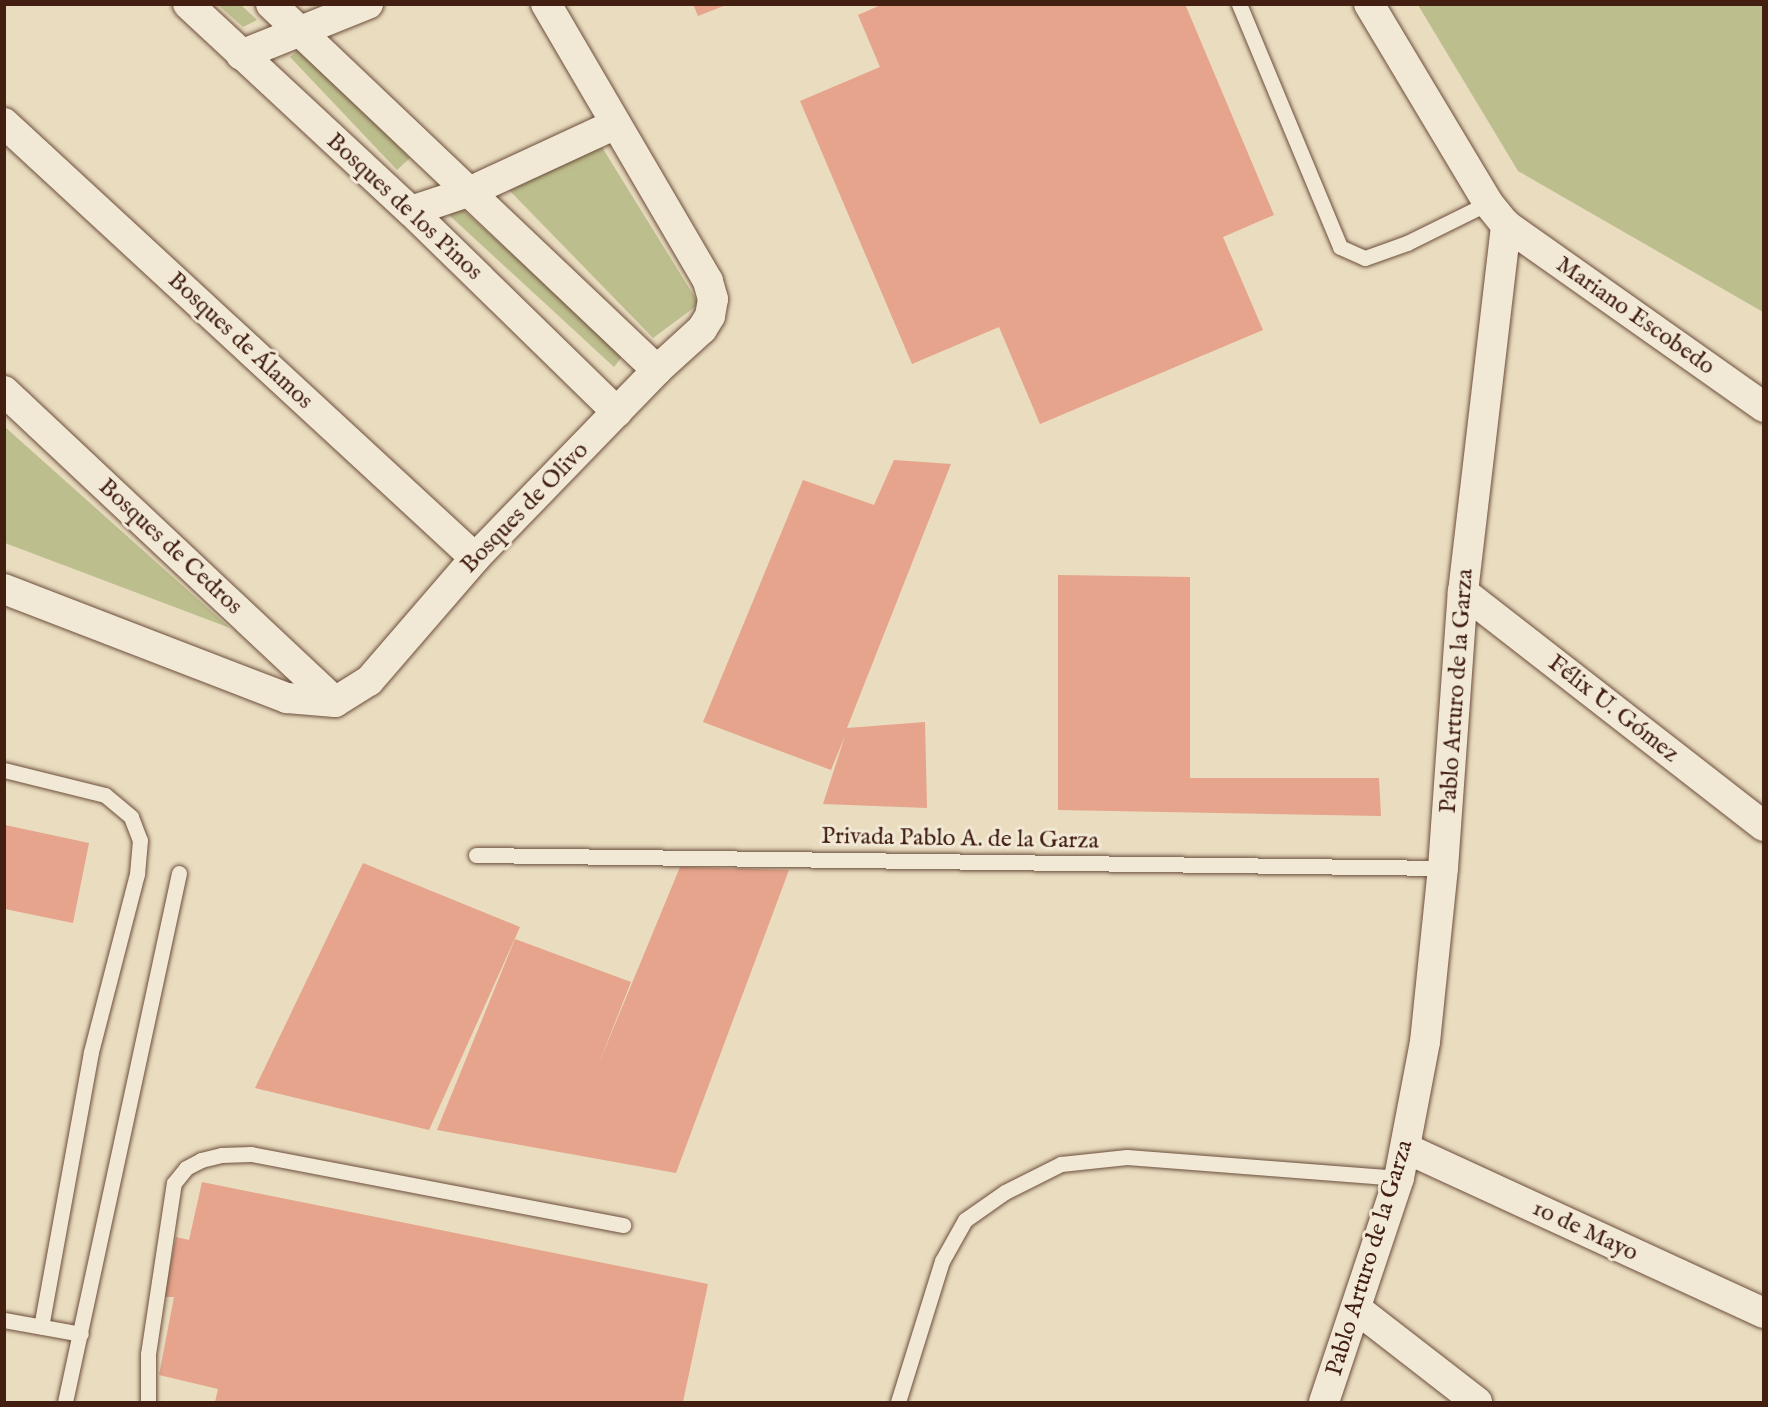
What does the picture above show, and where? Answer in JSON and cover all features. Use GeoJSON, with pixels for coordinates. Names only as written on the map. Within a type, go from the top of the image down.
{"type":"FeatureCollection","features":[{"type":"Feature","properties":{"kind":"street","name":"Bosques de los Pinos"},"geometry":{"type":"LineString","coordinates":[[188,4],[411,211],[617,412]]}},
{"type":"Feature","properties":{"kind":"street"},"geometry":{"type":"LineString","coordinates":[[271,4],[471,191],[657,370]]}},
{"type":"Feature","properties":{"kind":"street"},"geometry":{"type":"LineString","coordinates":[[241,55],[368,4]]}},
{"type":"Feature","properties":{"kind":"street","name":"Bosques de Olivo"},"geometry":{"type":"LineString","coordinates":[[335,702],[369,681],[475,558],[657,370],[702,329],[710,316],[713,299],[708,281],[614,125],[546,4]]}},
{"type":"Feature","properties":{"kind":"street"},"geometry":{"type":"LineString","coordinates":[[1369,4],[1497,214]]}},
{"type":"Feature","properties":{"kind":"street","name":"Bosques de Álamos"},"geometry":{"type":"LineString","coordinates":[[4,123],[475,558]]}},
{"type":"Feature","properties":{"kind":"street"},"geometry":{"type":"LineString","coordinates":[[411,211],[471,191],[614,125]]}},
{"type":"Feature","properties":{"kind":"street","name":"Mariano Escobedo"},"geometry":{"type":"LineString","coordinates":[[1497,214],[1764,407]]}},
{"type":"Feature","properties":{"kind":"street","name":"Pablo Arturo de la Garza"},"geometry":{"type":"LineString","coordinates":[[1324,1402],[1399,1179],[1407,1149],[1425,1042],[1443,868],[1463,592],[1497,214]]}},
{"type":"Feature","properties":{"kind":"street","name":"Bosques de Cedros"},"geometry":{"type":"LineString","coordinates":[[4,391],[335,702]]}},
{"type":"Feature","properties":{"kind":"street"},"geometry":{"type":"LineString","coordinates":[[4,590],[287,698],[335,702]]}},
{"type":"Feature","properties":{"kind":"street","name":"Félix U. Gómez"},"geometry":{"type":"LineString","coordinates":[[1463,592],[1764,826]]}},
{"type":"Feature","properties":{"kind":"street","name":"1o de Mayo"},"geometry":{"type":"LineString","coordinates":[[1407,1149],[1764,1313]]}},
{"type":"Feature","properties":{"kind":"street"},"geometry":{"type":"LineString","coordinates":[[1357,1309],[1477,1402]]}},
{"type":"Feature","properties":{"kind":"lane"},"geometry":{"type":"LineString","coordinates":[[1239,4],[1340,247],[1365,258],[1497,214]]}},
{"type":"Feature","properties":{"kind":"lane"},"geometry":{"type":"LineString","coordinates":[[4,770],[105,795],[131,817],[140,840],[137,874],[91,1052],[41,1326]]}},
{"type":"Feature","properties":{"kind":"lane","name":"Privada Pablo A. de la Garza"},"geometry":{"type":"LineString","coordinates":[[476,855],[1443,868]]}},
{"type":"Feature","properties":{"kind":"lane"},"geometry":{"type":"LineString","coordinates":[[65,1402],[179,873]]}},
{"type":"Feature","properties":{"kind":"lane"},"geometry":{"type":"LineString","coordinates":[[148,1402],[148,1354],[174,1183],[186,1168],[201,1160],[221,1155],[251,1154],[623,1225]]}},
{"type":"Feature","properties":{"kind":"lane"},"geometry":{"type":"LineString","coordinates":[[898,1402],[942,1261],[965,1220],[1005,1192],[1061,1164],[1127,1157],[1399,1179]]}},
{"type":"Feature","properties":{"kind":"lane"},"geometry":{"type":"LineString","coordinates":[[4,1320],[81,1334]]}},
{"type":"Feature","properties":{"kind":"green space"},"geometry":{"type":"Polygon","coordinates":[[[218,5],[241,5],[257,20],[243,27],[218,5]]]}},
{"type":"Feature","properties":{"kind":"green space"},"geometry":{"type":"Polygon","coordinates":[[[1418,5],[1763,5],[1763,312],[1518,171],[1418,5]]]}},
{"type":"Feature","properties":{"kind":"green space"},"geometry":{"type":"Polygon","coordinates":[[[301,48],[410,158],[397,170],[290,57],[301,48]]]}},
{"type":"Feature","properties":{"kind":"green space"},"geometry":{"type":"Polygon","coordinates":[[[600,144],[699,304],[653,338],[509,190],[600,144]]]}},
{"type":"Feature","properties":{"kind":"green space"},"geometry":{"type":"Polygon","coordinates":[[[461,208],[624,354],[614,367],[449,215],[461,208]]]}},
{"type":"Feature","properties":{"kind":"green space"},"geometry":{"type":"Polygon","coordinates":[[[5,427],[230,628],[5,543],[5,427]]]}},
{"type":"Feature","properties":{"kind":"building"},"geometry":{"type":"Polygon","coordinates":[[[693,4],[726,4],[726,5],[698,16],[693,4]]]}},
{"type":"Feature","properties":{"kind":"building"},"geometry":{"type":"Polygon","coordinates":[[[883,4],[1185,4],[1274,215],[1223,237],[1263,330],[1040,424],[999,327],[912,364],[800,101],[880,67],[858,15],[883,4]]]}},
{"type":"Feature","properties":{"kind":"building"},"geometry":{"type":"Polygon","coordinates":[[[894,460],[951,464],[847,728],[925,722],[927,808],[823,804],[845,736],[831,770],[703,722],[803,480],[874,505],[894,460]]]}},
{"type":"Feature","properties":{"kind":"building"},"geometry":{"type":"Polygon","coordinates":[[[1058,575],[1190,577],[1190,778],[1379,778],[1381,816],[1058,810],[1058,575]]]}},
{"type":"Feature","properties":{"kind":"building"},"geometry":{"type":"Polygon","coordinates":[[[5,825],[89,843],[73,923],[5,909],[5,825]]]}},
{"type":"Feature","properties":{"kind":"building"},"geometry":{"type":"Polygon","coordinates":[[[363,863],[520,927],[429,1130],[255,1088],[363,863]]]}},
{"type":"Feature","properties":{"kind":"building"},"geometry":{"type":"Polygon","coordinates":[[[680,867],[789,870],[676,1173],[437,1130],[515,939],[631,982],[597,1068],[680,867]]]}},
{"type":"Feature","properties":{"kind":"building"},"geometry":{"type":"Polygon","coordinates":[[[202,1182],[708,1284],[683,1402],[215,1402],[218,1389],[159,1375],[174,1297],[164,1297],[176,1237],[189,1240],[202,1182]]]}}]}
